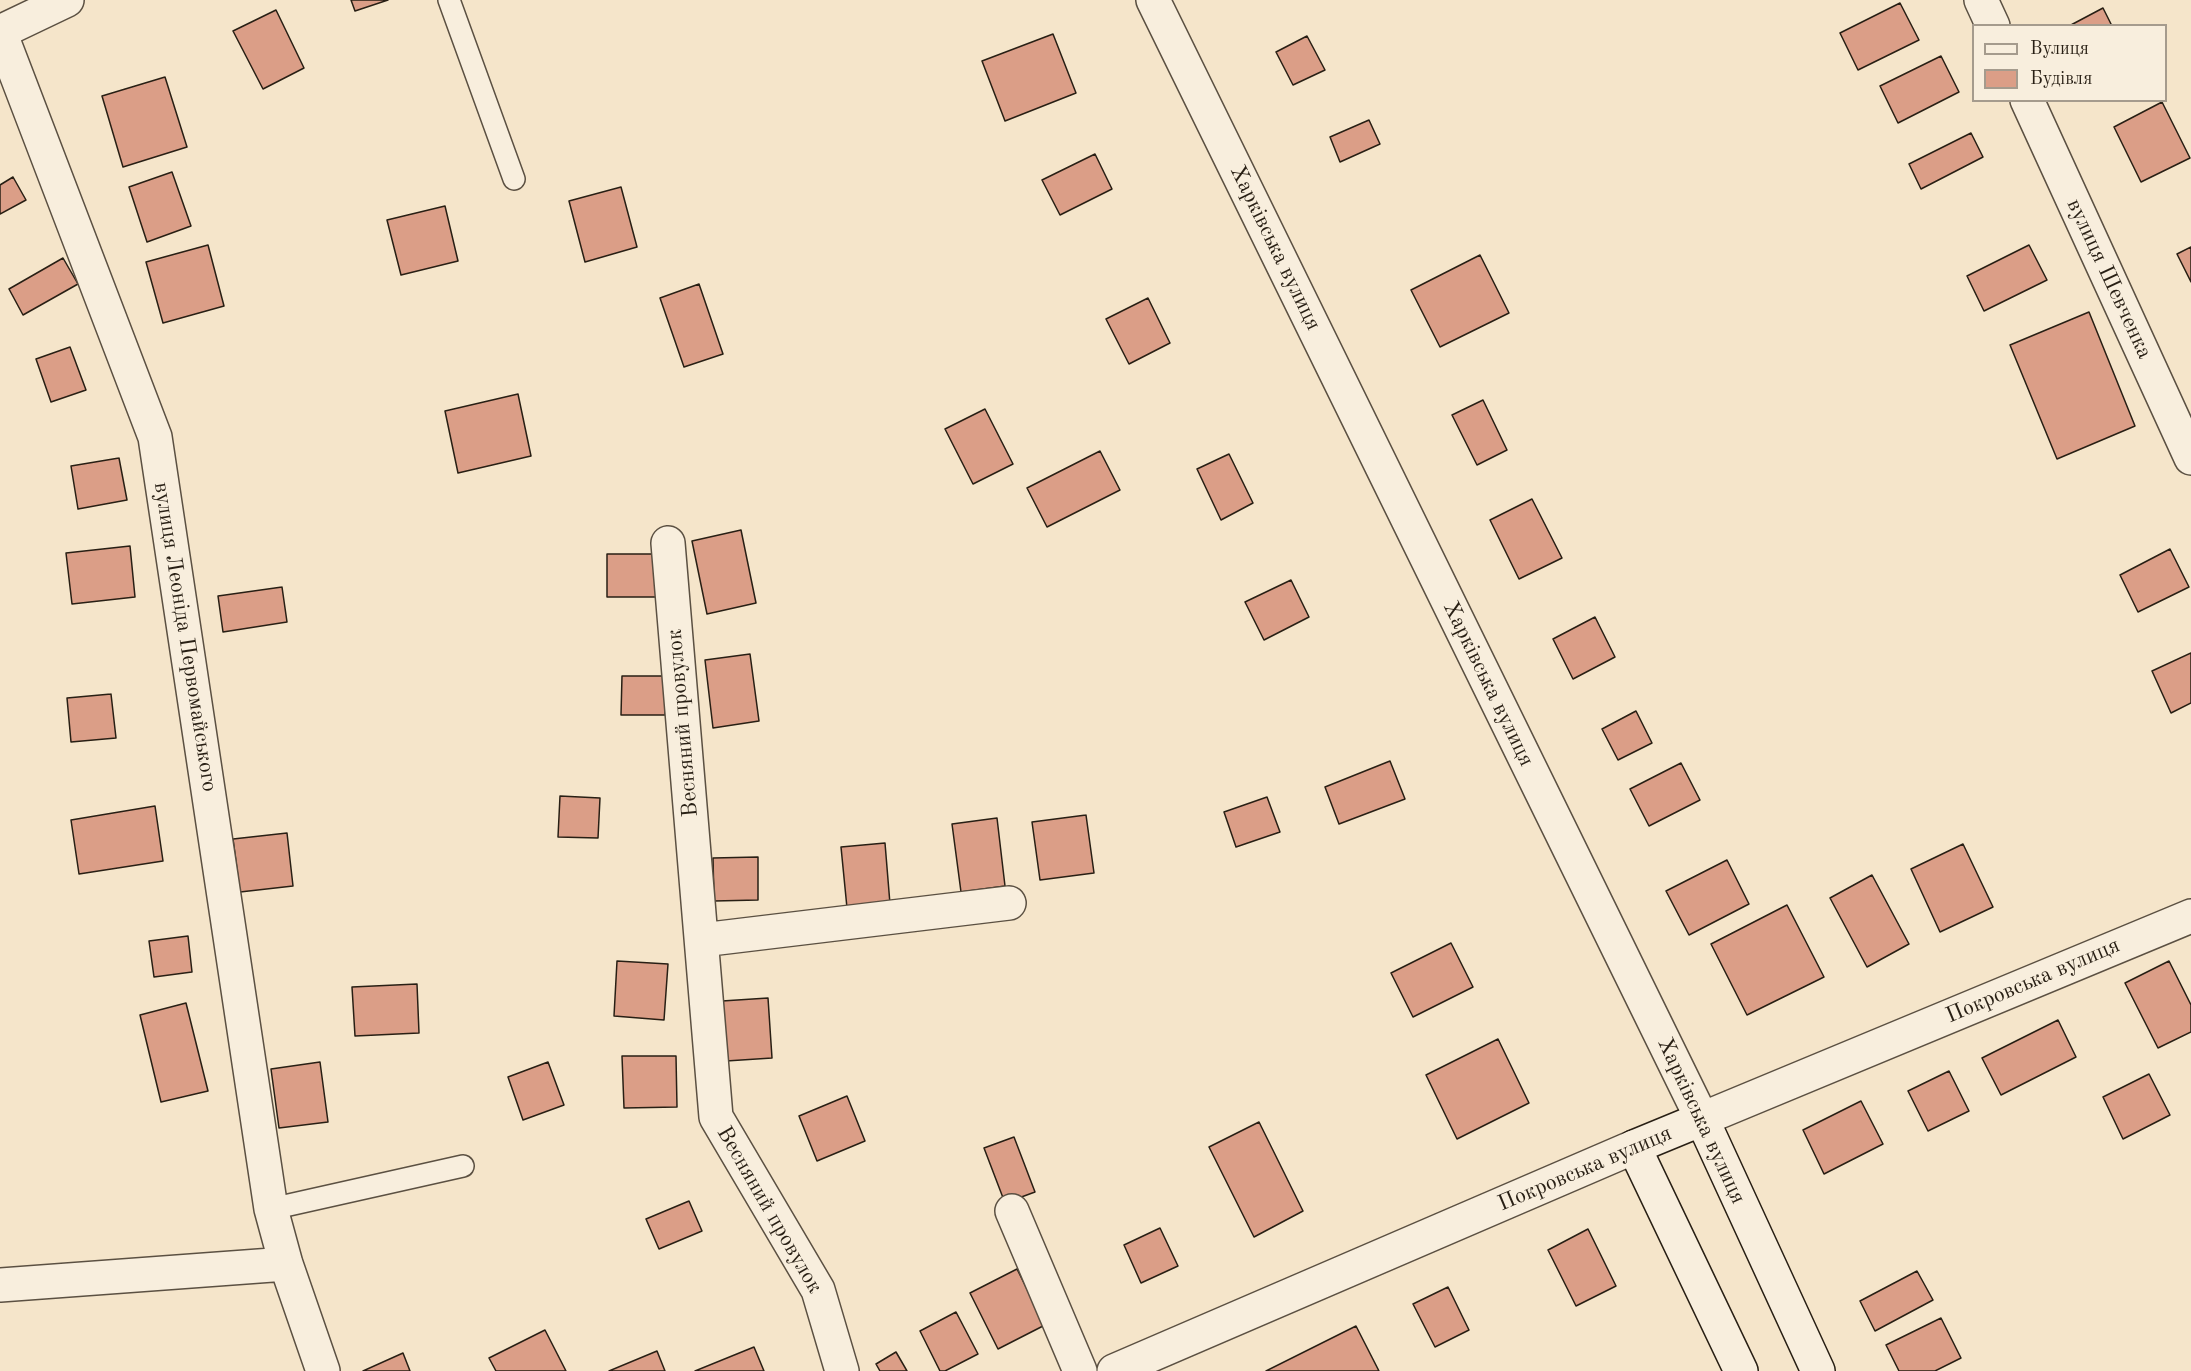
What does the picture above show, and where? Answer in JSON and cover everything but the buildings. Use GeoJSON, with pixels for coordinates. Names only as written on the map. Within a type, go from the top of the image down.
{"type":"FeatureCollection","features":[{"type":"Feature","properties":{"kind":"street"},"geometry":{"type":"LineString","coordinates":[[0,32],[67,0]]}},
{"type":"Feature","properties":{"kind":"street","name":"Харківська вулиця"},"geometry":{"type":"LineString","coordinates":[[1153,0],[1701,1119],[1818,1371]]}},
{"type":"Feature","properties":{"kind":"street"},"geometry":{"type":"LineString","coordinates":[[1981,0],[1992,24]]}},
{"type":"Feature","properties":{"kind":"street","name":"вулиця Леоніда Первомайського"},"geometry":{"type":"LineString","coordinates":[[0,32],[155,437],[271,1209],[286,1264],[323,1371]]}},
{"type":"Feature","properties":{"kind":"street","name":"вулиця Шевченка"},"geometry":{"type":"LineString","coordinates":[[2028,102],[2191,458]]}},
{"type":"Feature","properties":{"kind":"street","name":"Весняний провулок"},"geometry":{"type":"LineString","coordinates":[[668,543],[716,1117],[818,1290],[842,1371]]}},
{"type":"Feature","properties":{"kind":"street"},"geometry":{"type":"LineString","coordinates":[[702,940],[1009,903]]}},
{"type":"Feature","properties":{"kind":"street","name":"Покровська вулиця"},"geometry":{"type":"LineString","coordinates":[[1114,1371],[1634,1147],[2191,916]]}},
{"type":"Feature","properties":{"kind":"street"},"geometry":{"type":"LineString","coordinates":[[1634,1147],[1741,1371]]}},
{"type":"Feature","properties":{"kind":"street"},"geometry":{"type":"LineString","coordinates":[[1012,1211],[1080,1371]]}},
{"type":"Feature","properties":{"kind":"street"},"geometry":{"type":"LineString","coordinates":[[0,1285],[286,1264]]}},
{"type":"Feature","properties":{"kind":"lane"},"geometry":{"type":"LineString","coordinates":[[449,0],[514,179]]}},
{"type":"Feature","properties":{"kind":"lane"},"geometry":{"type":"LineString","coordinates":[[271,1209],[463,1167]]}}]}
